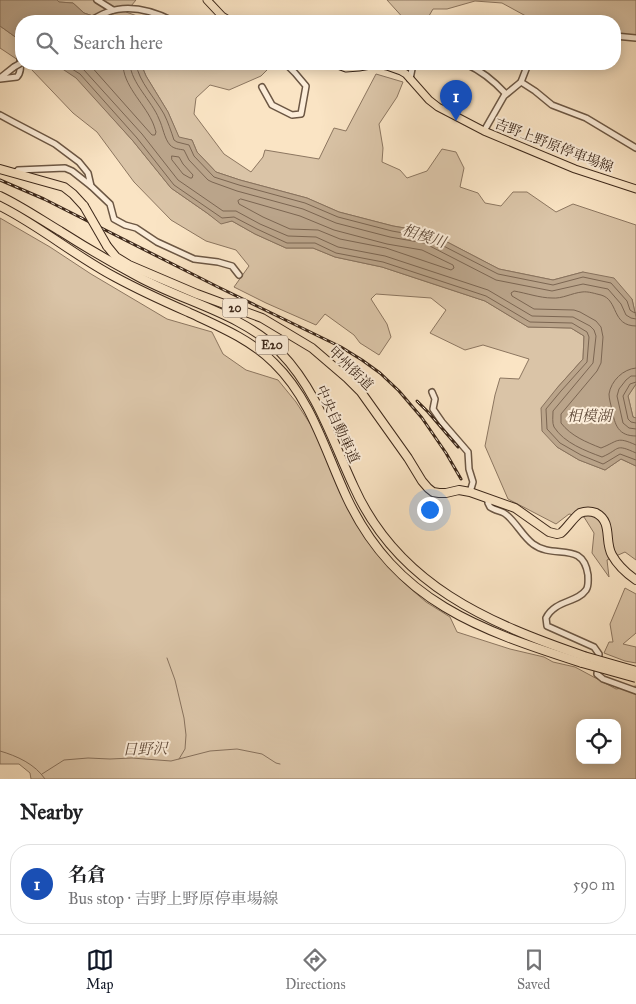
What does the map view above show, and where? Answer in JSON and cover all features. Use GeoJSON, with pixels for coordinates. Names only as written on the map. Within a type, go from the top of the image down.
{"type":"FeatureCollection","features":[{"type":"Feature","properties":{"kind":"highway","name":"甲州街道"},"geometry":{"type":"LineString","coordinates":[[0,169],[64,187],[84,206],[107,246],[116,257],[129,265],[197,294],[262,318],[312,348],[361,392],[422,481],[433,492],[446,493],[459,490],[470,492],[515,508],[545,530],[557,534],[564,530],[578,514],[588,511],[596,513],[605,522],[611,554],[620,568],[636,580]]}},
{"type":"Feature","properties":{"kind":"highway","name":"中央自動車道"},"geometry":{"type":"LineString","coordinates":[[0,196],[138,277],[240,324],[278,350],[297,372],[312,395],[329,428],[363,507],[395,551],[433,586],[490,620],[513,630],[583,659],[636,671]]}},
{"type":"Feature","properties":{"kind":"highway","name":"中央自動車道"},"geometry":{"type":"LineString","coordinates":[[0,206],[97,267],[236,336],[264,354],[282,371],[298,392],[320,434],[347,498],[367,533],[384,556],[424,594],[460,617],[498,634],[583,659],[636,678]]}},
{"type":"Feature","properties":{"kind":"main road"},"geometry":{"type":"LineString","coordinates":[[207,0],[221,15]]}},
{"type":"Feature","properties":{"kind":"main road","name":"吉野上野原停車場線"},"geometry":{"type":"LineString","coordinates":[[398,70],[410,79],[438,108],[484,132],[575,169],[636,189]]}},
{"type":"Feature","properties":{"kind":"street"},"geometry":{"type":"LineString","coordinates":[[97,0],[113,10]]}},
{"type":"Feature","properties":{"kind":"street"},"geometry":{"type":"LineString","coordinates":[[101,15],[113,10],[131,9],[144,10],[160,15]]}},
{"type":"Feature","properties":{"kind":"street"},"geometry":{"type":"LineString","coordinates":[[621,37],[636,38]]}},
{"type":"Feature","properties":{"kind":"street"},"geometry":{"type":"LineString","coordinates":[[0,78],[15,66]]}},
{"type":"Feature","properties":{"kind":"street"},"geometry":{"type":"LineString","coordinates":[[0,78],[17,77],[20,70]]}},
{"type":"Feature","properties":{"kind":"street"},"geometry":{"type":"LineString","coordinates":[[262,87],[272,105],[292,115],[300,114],[306,86],[293,70]]}},
{"type":"Feature","properties":{"kind":"street"},"geometry":{"type":"LineString","coordinates":[[410,79],[412,70]]}},
{"type":"Feature","properties":{"kind":"street"},"geometry":{"type":"LineString","coordinates":[[478,70],[488,76],[506,94]]}},
{"type":"Feature","properties":{"kind":"street"},"geometry":{"type":"LineString","coordinates":[[484,132],[506,94],[521,82],[526,70]]}},
{"type":"Feature","properties":{"kind":"street"},"geometry":{"type":"LineString","coordinates":[[521,82],[552,105],[586,118],[636,148]]}},
{"type":"Feature","properties":{"kind":"street"},"geometry":{"type":"LineString","coordinates":[[0,114],[55,144],[80,162],[88,172],[90,186]]}},
{"type":"Feature","properties":{"kind":"street"},"geometry":{"type":"LineString","coordinates":[[15,173],[18,170],[65,168],[72,171],[110,204],[114,219],[136,228],[157,242],[194,259],[232,266],[239,275]]}},
{"type":"Feature","properties":{"kind":"street"},"geometry":{"type":"LineString","coordinates":[[432,392],[435,399],[433,409],[468,452],[468,469],[473,482],[470,492]]}},
{"type":"Feature","properties":{"kind":"street"},"geometry":{"type":"LineString","coordinates":[[488,499],[490,508],[504,513],[534,545],[546,550],[574,554],[582,558],[587,568],[588,589],[579,596],[553,608],[546,618],[547,626],[594,647],[599,654],[597,674],[604,679],[636,691]]}},
{"type":"Feature","properties":{"kind":"shaded area"},"geometry":{"type":"Polygon","coordinates":[[[57,0],[136,0],[126,12],[134,15],[90,15],[84,13],[73,3],[59,2],[57,0]]]}},
{"type":"Feature","properties":{"kind":"shaded area"},"geometry":{"type":"Polygon","coordinates":[[[387,0],[636,0],[636,41],[621,36],[621,15],[524,15],[502,3],[475,1],[447,9],[433,9],[430,15],[401,15],[387,0]]]}},
{"type":"Feature","properties":{"kind":"shaded area"},"geometry":{"type":"Polygon","coordinates":[[[0,26],[15,37],[15,58],[0,48],[0,26]]]}},
{"type":"Feature","properties":{"kind":"shaded area"},"geometry":{"type":"Polygon","coordinates":[[[32,70],[65,70],[76,77],[133,141],[171,188],[221,223],[232,221],[286,248],[313,248],[335,257],[382,267],[485,301],[528,327],[571,328],[584,336],[583,359],[557,388],[557,447],[579,460],[605,470],[621,459],[636,466],[636,560],[625,552],[607,560],[609,577],[592,553],[594,533],[584,517],[569,514],[556,524],[508,499],[485,446],[500,378],[519,379],[529,359],[483,345],[465,350],[430,333],[446,310],[431,298],[376,294],[371,299],[387,324],[391,337],[379,355],[360,343],[354,335],[325,314],[316,325],[234,287],[249,266],[236,250],[206,241],[171,220],[134,182],[97,132],[73,113],[32,70]]]}},
{"type":"Feature","properties":{"kind":"shaded area"},"geometry":{"type":"Polygon","coordinates":[[[144,70],[267,70],[261,76],[229,90],[210,85],[196,98],[194,114],[224,154],[251,172],[263,157],[265,150],[319,159],[334,128],[346,131],[376,74],[403,82],[397,97],[379,124],[383,148],[382,162],[400,170],[407,178],[427,171],[442,149],[456,152],[464,168],[460,187],[478,193],[485,203],[501,206],[513,192],[527,192],[556,212],[573,204],[636,225],[636,317],[632,299],[583,272],[553,280],[499,269],[428,232],[393,226],[339,212],[307,198],[216,172],[197,152],[192,140],[179,138],[168,112],[144,70]]]}},
{"type":"Feature","properties":{"kind":"shaded area"},"geometry":{"type":"Polygon","coordinates":[[[0,218],[167,319],[212,332],[223,354],[246,370],[278,380],[296,402],[316,433],[353,517],[366,538],[404,583],[426,602],[450,617],[457,632],[575,667],[616,689],[636,686],[636,779],[31,779],[30,773],[19,764],[0,764],[0,218]]]}},
{"type":"Feature","properties":{"kind":"shaded area"},"geometry":{"type":"Polygon","coordinates":[[[636,384],[636,418],[633,417],[628,396],[636,384]]]}},
{"type":"Feature","properties":{"kind":"shaded area"},"geometry":{"type":"Polygon","coordinates":[[[625,588],[636,594],[636,633],[623,644],[636,647],[636,663],[604,653],[609,642],[613,642],[610,624],[625,588]]]}},
{"type":"Feature","properties":{"kind":"water"},"geometry":{"type":"Polygon","coordinates":[[[0,0],[57,0],[59,2],[73,3],[84,13],[90,15],[15,15],[15,37],[0,26],[0,0]]]}},
{"type":"Feature","properties":{"kind":"water","name":"相模湖"},"geometry":{"type":"Polygon","coordinates":[[[64,70],[144,70],[168,112],[179,137],[192,140],[197,152],[216,172],[307,198],[339,212],[393,226],[428,232],[499,269],[553,280],[583,272],[614,278],[632,299],[636,317],[636,384],[628,396],[633,417],[636,418],[636,466],[621,459],[605,470],[579,460],[557,447],[542,431],[541,408],[583,359],[584,336],[571,328],[528,327],[485,301],[382,267],[335,257],[313,248],[286,248],[232,221],[221,224],[171,188],[133,141],[76,78],[64,70]]]}},
{"type":"Feature","properties":{"kind":"waterway","name":"日野沢"},"geometry":{"type":"LineString","coordinates":[[167,658],[175,680],[184,718],[185,749],[179,759]]}},
{"type":"Feature","properties":{"kind":"waterway","name":"日野沢"},"geometry":{"type":"LineString","coordinates":[[42,774],[64,760],[132,758],[171,761],[210,751],[237,749],[262,754],[280,764]]}},
{"type":"Feature","properties":{"kind":"waterway"},"geometry":{"type":"LineString","coordinates":[[0,751],[25,761],[45,779]]}},
{"type":"Feature","properties":{"kind":"railway"},"geometry":{"type":"LineString","coordinates":[[0,180],[44,199],[341,347],[362,360],[380,373],[399,391],[422,418],[461,479]]}},
{"type":"Feature","properties":{"kind":"railway"},"geometry":{"type":"LineString","coordinates":[[417,401],[458,447]]}},
{"type":"Feature","properties":{"kind":"place","name":"名倉"},"geometry":{"type":"Point","coordinates":[456,121]}},
{"type":"Feature","properties":{"kind":"water label","name":"相模川"},"geometry":{"type":"Point","coordinates":[424,236]}}]}
